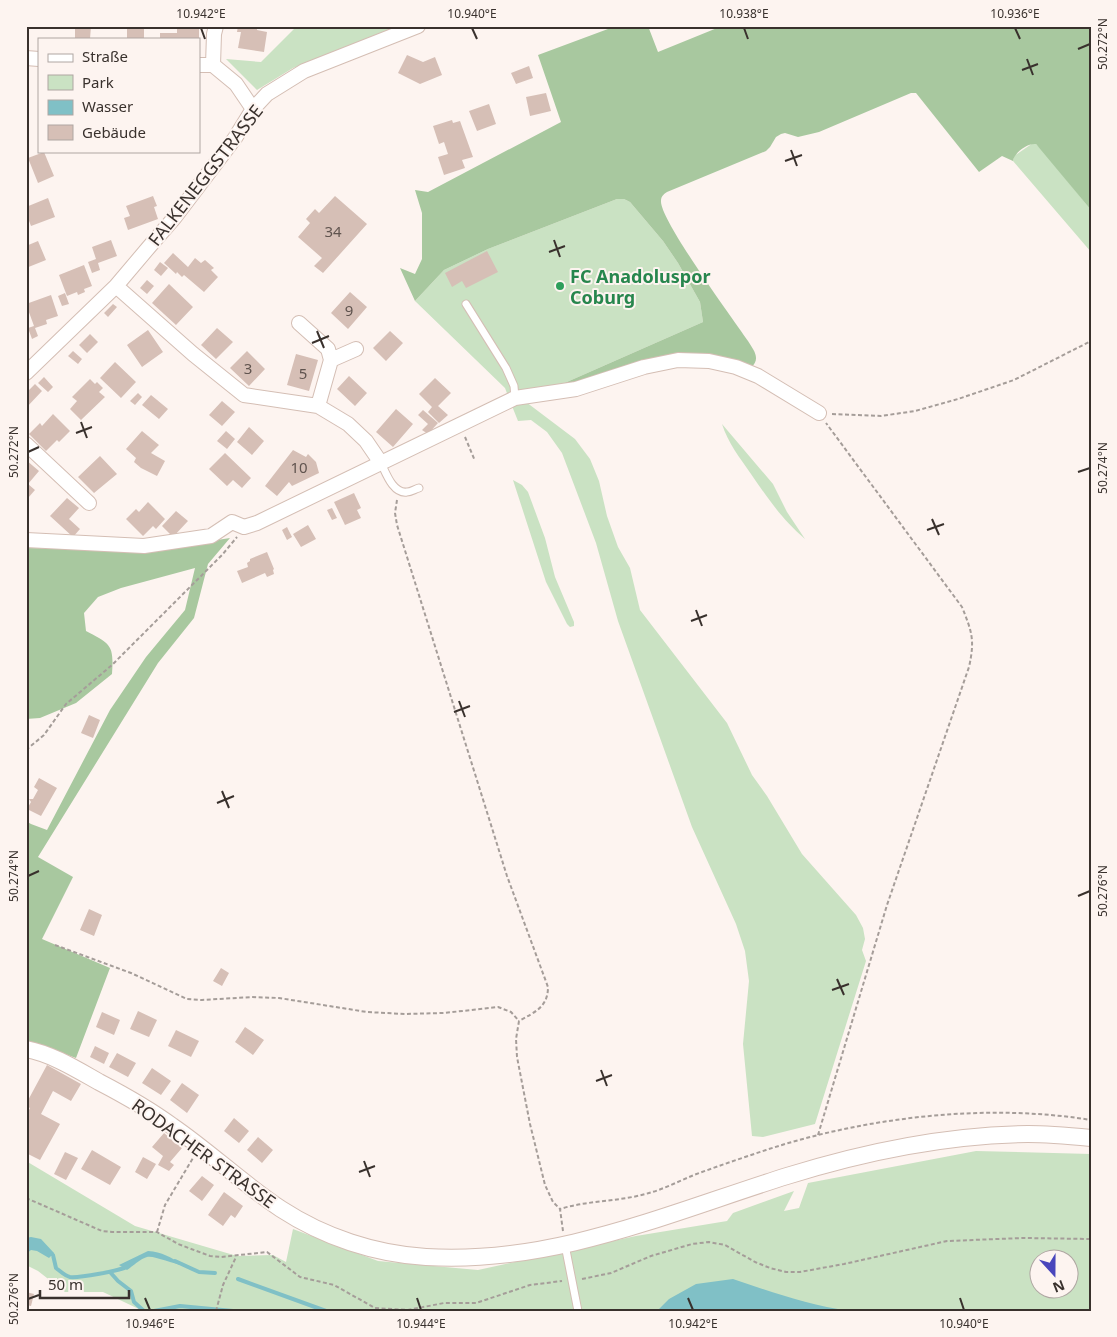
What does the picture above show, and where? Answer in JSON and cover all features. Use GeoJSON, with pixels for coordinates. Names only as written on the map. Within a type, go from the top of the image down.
{"type":"FeatureCollection","features":[{"type":"Feature","properties":{"kind":"street"},"geometry":{"type":"LineString","coordinates":[[213,65],[216,26]]}},
{"type":"Feature","properties":{"kind":"street","name":"FALKENEGGSTRASSE"},"geometry":{"type":"LineString","coordinates":[[26,373],[116,286],[175,217],[235,138],[253,109],[268,94],[304,71],[418,26]]}},
{"type":"Feature","properties":{"kind":"street"},"geometry":{"type":"LineString","coordinates":[[200,64],[213,65],[236,84],[253,109]]}},
{"type":"Feature","properties":{"kind":"street"},"geometry":{"type":"LineString","coordinates":[[116,286],[193,354],[244,395],[318,406],[348,424],[366,441],[381,463]]}},
{"type":"Feature","properties":{"kind":"street"},"geometry":{"type":"LineString","coordinates":[[299,323],[328,349],[331,360],[318,406]]}},
{"type":"Feature","properties":{"kind":"street"},"geometry":{"type":"LineString","coordinates":[[331,360],[356,349]]}},
{"type":"Feature","properties":{"kind":"street"},"geometry":{"type":"LineString","coordinates":[[26,540],[144,546],[211,536],[232,522],[244,527],[257,523],[515,398],[546,395],[576,389],[644,367],[678,360],[709,361],[736,367],[758,376],[819,413]]}},
{"type":"Feature","properties":{"kind":"street"},"geometry":{"type":"LineString","coordinates":[[26,444],[89,503]]}},
{"type":"Feature","properties":{"kind":"street","name":"RODACHER STRASSE"},"geometry":{"type":"LineString","coordinates":[[26,1049],[61,1062],[138,1103],[174,1127],[279,1208],[299,1220],[323,1232],[355,1244],[387,1252],[425,1257],[493,1257],[566,1245],[640,1225],[827,1165],[903,1147],[945,1140],[1003,1135],[1038,1134],[1091,1138]]}},
{"type":"Feature","properties":{"kind":"lane"},"geometry":{"type":"LineString","coordinates":[[466,304],[506,368],[514,386],[515,398]]}},
{"type":"Feature","properties":{"kind":"lane"},"geometry":{"type":"LineString","coordinates":[[381,463],[393,485],[398,490],[406,492],[419,488]]}},
{"type":"Feature","properties":{"kind":"lane"},"geometry":{"type":"LineString","coordinates":[[566,1245],[578,1311]]}},
{"type":"Feature","properties":{"kind":"path"},"geometry":{"type":"LineString","coordinates":[[819,413],[880,416],[915,411],[1014,380],[1091,341]]}},
{"type":"Feature","properties":{"kind":"path"},"geometry":{"type":"LineString","coordinates":[[818,1135],[887,905],[969,667],[973,648],[971,629],[962,607],[819,413]]}},
{"type":"Feature","properties":{"kind":"path"},"geometry":{"type":"LineString","coordinates":[[467,421],[463,432],[476,461]]}},
{"type":"Feature","properties":{"kind":"path"},"geometry":{"type":"LineString","coordinates":[[398,490],[395,512],[397,525],[508,876],[548,987],[548,997],[538,1011],[519,1021]]}},
{"type":"Feature","properties":{"kind":"path"},"geometry":{"type":"LineString","coordinates":[[26,750],[44,735],[66,704],[112,665],[222,555],[244,527]]}},
{"type":"Feature","properties":{"kind":"path"},"geometry":{"type":"LineString","coordinates":[[56,945],[131,973],[187,999],[279,998],[367,1012],[405,1014],[444,1013],[498,1007],[511,1012],[519,1021]]}},
{"type":"Feature","properties":{"kind":"path"},"geometry":{"type":"LineString","coordinates":[[519,1021],[516,1039],[517,1057],[530,1124],[545,1185],[553,1202],[560,1209],[566,1245]]}},
{"type":"Feature","properties":{"kind":"path"},"geometry":{"type":"LineString","coordinates":[[560,1209],[578,1204],[629,1199],[758,1153],[818,1135],[888,1122],[954,1114],[1025,1113],[1058,1114],[1091,1120]]}},
{"type":"Feature","properties":{"kind":"path"},"geometry":{"type":"LineString","coordinates":[[156,1232],[165,1205],[199,1147]]}},
{"type":"Feature","properties":{"kind":"path"},"geometry":{"type":"LineString","coordinates":[[26,1198],[102,1231],[156,1232],[178,1244],[210,1256],[237,1256],[267,1252],[300,1277],[334,1285],[376,1309],[408,1310],[444,1303],[476,1303],[530,1285],[611,1273],[651,1256],[692,1244],[709,1242],[725,1245],[770,1268],[786,1272],[800,1272],[947,1241],[1024,1238],[1091,1239]]}},
{"type":"Feature","properties":{"kind":"path"},"geometry":{"type":"LineString","coordinates":[[216,1311],[223,1286],[237,1256]]}},
{"type":"Feature","properties":{"kind":"green space"},"geometry":{"type":"Polygon","coordinates":[[[297,26],[400,26],[293,68],[257,90],[226,59],[261,62],[297,26]]]}},
{"type":"Feature","properties":{"kind":"green space"},"geometry":{"type":"Polygon","coordinates":[[[616,26],[648,26],[658,52],[722,26],[1091,26],[1091,210],[1036,144],[1022,149],[1013,161],[1002,156],[979,172],[916,93],[911,93],[819,132],[798,137],[785,133],[781,134],[776,137],[766,151],[667,192],[661,199],[664,212],[684,248],[754,351],[756,361],[751,368],[704,358],[575,386],[560,385],[703,322],[700,302],[678,263],[663,241],[630,202],[624,199],[617,199],[488,249],[444,270],[415,301],[400,268],[415,274],[422,259],[422,213],[415,190],[428,192],[561,122],[538,55],[616,26]]]}},
{"type":"Feature","properties":{"kind":"green space"},"geometry":{"type":"Polygon","coordinates":[[[1033,143],[1043,151],[1091,210],[1091,252],[1013,161],[1014,156],[1033,143]]]}},
{"type":"Feature","properties":{"kind":"green space","name":"FC Anadoluspor Coburg"},"geometry":{"type":"Polygon","coordinates":[[[617,199],[624,199],[630,202],[663,241],[700,302],[703,322],[560,385],[508,396],[505,388],[415,301],[444,270],[488,249],[617,199]]]}},
{"type":"Feature","properties":{"kind":"green space"},"geometry":{"type":"Polygon","coordinates":[[[526,402],[575,439],[590,459],[599,481],[607,516],[618,547],[630,568],[640,610],[727,723],[752,775],[802,854],[856,915],[863,928],[865,939],[862,950],[866,961],[815,1124],[763,1137],[752,1136],[743,1044],[749,981],[745,951],[736,924],[692,827],[618,621],[596,543],[562,453],[547,432],[531,420],[518,421],[512,406],[526,402]]]}},
{"type":"Feature","properties":{"kind":"green space"},"geometry":{"type":"Polygon","coordinates":[[[722,424],[773,484],[787,512],[805,539],[782,516],[764,492],[735,450],[722,424]]]}},
{"type":"Feature","properties":{"kind":"green space"},"geometry":{"type":"Polygon","coordinates":[[[513,480],[522,485],[528,492],[545,538],[555,577],[574,626],[570,627],[567,624],[546,582],[513,480]]]}},
{"type":"Feature","properties":{"kind":"green space"},"geometry":{"type":"Polygon","coordinates":[[[230,538],[208,564],[194,618],[158,663],[38,857],[73,877],[42,939],[110,968],[76,1058],[26,1040],[26,821],[47,830],[110,710],[146,657],[185,610],[195,568],[121,588],[98,597],[84,613],[86,631],[109,646],[112,657],[112,674],[76,703],[40,718],[26,719],[26,548],[154,550],[230,538]]]}},
{"type":"Feature","properties":{"kind":"green space"},"geometry":{"type":"Polygon","coordinates":[[[976,1151],[1091,1154],[1091,1311],[143,1311],[103,1292],[65,1292],[38,1271],[26,1265],[26,1161],[135,1226],[237,1256],[273,1255],[286,1262],[293,1229],[378,1261],[478,1270],[636,1236],[727,1221],[733,1213],[794,1191],[784,1211],[799,1208],[808,1183],[976,1151]]]}},
{"type":"Feature","properties":{"kind":"water"},"geometry":{"type":"Polygon","coordinates":[[[26,1238],[41,1239],[54,1253],[49,1258],[37,1251],[31,1250],[26,1254],[26,1238]]]}},
{"type":"Feature","properties":{"kind":"water"},"geometry":{"type":"Polygon","coordinates":[[[148,1251],[166,1255],[182,1265],[147,1257],[127,1270],[119,1265],[148,1251]]]}},
{"type":"Feature","properties":{"kind":"water"},"geometry":{"type":"Polygon","coordinates":[[[733,1279],[805,1302],[849,1311],[657,1311],[669,1299],[696,1284],[733,1279]]]}},
{"type":"Feature","properties":{"kind":"building"},"geometry":{"type":"Polygon","coordinates":[[[75,26],[91,26],[90,38],[75,38],[75,26]]]}},
{"type":"Feature","properties":{"kind":"building"},"geometry":{"type":"Polygon","coordinates":[[[177,26],[199,26],[199,38],[160,38],[160,33],[177,33],[177,26]]]}},
{"type":"Feature","properties":{"kind":"building"},"geometry":{"type":"Polygon","coordinates":[[[238,26],[257,26],[257,30],[267,32],[264,52],[238,48],[241,32],[237,32],[238,26]]]}},
{"type":"Feature","properties":{"kind":"building"},"geometry":{"type":"Polygon","coordinates":[[[127,29],[144,29],[144,38],[127,38],[127,29]]]}},
{"type":"Feature","properties":{"kind":"building"},"geometry":{"type":"Polygon","coordinates":[[[407,55],[423,62],[435,57],[442,75],[420,84],[398,73],[407,55]]]}},
{"type":"Feature","properties":{"kind":"building"},"geometry":{"type":"Polygon","coordinates":[[[529,66],[533,78],[516,84],[511,73],[529,66]]]}},
{"type":"Feature","properties":{"kind":"building"},"geometry":{"type":"Polygon","coordinates":[[[546,93],[551,111],[530,116],[526,97],[546,93]]]}},
{"type":"Feature","properties":{"kind":"building"},"geometry":{"type":"Polygon","coordinates":[[[489,104],[496,124],[477,131],[469,111],[489,104]]]}},
{"type":"Feature","properties":{"kind":"building"},"geometry":{"type":"Polygon","coordinates":[[[452,120],[453,123],[460,121],[473,157],[462,160],[465,168],[444,175],[438,157],[448,154],[444,142],[439,144],[433,126],[452,120]]]}},
{"type":"Feature","properties":{"kind":"building"},"geometry":{"type":"Polygon","coordinates":[[[44,152],[54,176],[38,183],[28,158],[44,152]]]}},
{"type":"Feature","properties":{"kind":"building"},"geometry":{"type":"Polygon","coordinates":[[[153,196],[157,206],[154,207],[158,219],[128,230],[124,218],[130,216],[126,206],[153,196]]]}},
{"type":"Feature","properties":{"kind":"building"},"geometry":{"type":"Polygon","coordinates":[[[335,196],[367,224],[323,273],[314,266],[322,258],[298,237],[310,223],[306,219],[315,209],[319,213],[335,196]]]}},
{"type":"Feature","properties":{"kind":"building"},"geometry":{"type":"Polygon","coordinates":[[[48,198],[55,217],[31,226],[26,213],[26,207],[48,198]]]}},
{"type":"Feature","properties":{"kind":"building"},"geometry":{"type":"Polygon","coordinates":[[[111,240],[117,256],[98,263],[100,270],[92,273],[88,262],[96,259],[92,247],[111,240]]]}},
{"type":"Feature","properties":{"kind":"building"},"geometry":{"type":"Polygon","coordinates":[[[38,241],[46,260],[26,268],[26,246],[38,241]]]}},
{"type":"Feature","properties":{"kind":"building"},"geometry":{"type":"Polygon","coordinates":[[[487,251],[498,272],[466,288],[462,281],[452,287],[445,273],[487,251]]]}},
{"type":"Feature","properties":{"kind":"building"},"geometry":{"type":"Polygon","coordinates":[[[173,253],[188,267],[195,258],[201,263],[205,260],[214,268],[211,270],[218,277],[204,292],[184,275],[182,277],[177,272],[176,274],[164,263],[173,253]]]}},
{"type":"Feature","properties":{"kind":"building"},"geometry":{"type":"Polygon","coordinates":[[[160,262],[168,268],[161,276],[154,270],[160,262]]]}},
{"type":"Feature","properties":{"kind":"building"},"geometry":{"type":"Polygon","coordinates":[[[84,265],[92,286],[84,289],[85,292],[78,295],[77,292],[67,296],[59,275],[84,265]]]}},
{"type":"Feature","properties":{"kind":"building"},"geometry":{"type":"Polygon","coordinates":[[[147,280],[154,286],[147,294],[140,288],[147,280]]]}},
{"type":"Feature","properties":{"kind":"building"},"geometry":{"type":"Polygon","coordinates":[[[169,284],[193,307],[176,325],[152,303],[169,284]]]}},
{"type":"Feature","properties":{"kind":"building"},"geometry":{"type":"Polygon","coordinates":[[[350,292],[367,307],[348,329],[331,313],[350,292]]]}},
{"type":"Feature","properties":{"kind":"building"},"geometry":{"type":"Polygon","coordinates":[[[65,293],[69,304],[62,306],[58,296],[65,293]]]}},
{"type":"Feature","properties":{"kind":"building"},"geometry":{"type":"Polygon","coordinates":[[[51,295],[58,316],[46,320],[47,324],[35,328],[38,336],[32,339],[28,328],[34,326],[26,304],[51,295]]]}},
{"type":"Feature","properties":{"kind":"building"},"geometry":{"type":"Polygon","coordinates":[[[113,304],[117,307],[108,317],[104,313],[113,304]]]}},
{"type":"Feature","properties":{"kind":"building"},"geometry":{"type":"Polygon","coordinates":[[[217,328],[233,342],[216,359],[201,345],[217,328]]]}},
{"type":"Feature","properties":{"kind":"building"},"geometry":{"type":"Polygon","coordinates":[[[148,330],[163,352],[142,367],[127,345],[148,330]]]}},
{"type":"Feature","properties":{"kind":"building"},"geometry":{"type":"Polygon","coordinates":[[[390,331],[403,343],[386,361],[373,348],[390,331]]]}},
{"type":"Feature","properties":{"kind":"building"},"geometry":{"type":"Polygon","coordinates":[[[90,334],[98,342],[87,353],[79,345],[90,334]]]}},
{"type":"Feature","properties":{"kind":"building"},"geometry":{"type":"Polygon","coordinates":[[[73,351],[82,359],[78,364],[68,356],[73,351]]]}},
{"type":"Feature","properties":{"kind":"building"},"geometry":{"type":"Polygon","coordinates":[[[247,351],[265,369],[249,386],[230,368],[247,351]]]}},
{"type":"Feature","properties":{"kind":"building"},"geometry":{"type":"Polygon","coordinates":[[[296,354],[318,360],[309,391],[287,385],[296,354]]]}},
{"type":"Feature","properties":{"kind":"building"},"geometry":{"type":"Polygon","coordinates":[[[115,362],[136,382],[121,398],[100,378],[115,362]]]}},
{"type":"Feature","properties":{"kind":"building"},"geometry":{"type":"Polygon","coordinates":[[[349,376],[367,393],[355,406],[337,389],[349,376]]]}},
{"type":"Feature","properties":{"kind":"building"},"geometry":{"type":"Polygon","coordinates":[[[44,377],[53,387],[48,392],[38,383],[44,377]]]}},
{"type":"Feature","properties":{"kind":"building"},"geometry":{"type":"Polygon","coordinates":[[[435,378],[451,393],[438,406],[448,415],[439,423],[428,412],[432,407],[419,394],[435,378]]]}},
{"type":"Feature","properties":{"kind":"building"},"geometry":{"type":"Polygon","coordinates":[[[90,379],[95,384],[97,382],[103,388],[99,392],[105,397],[81,420],[70,409],[77,401],[72,397],[90,379]]]}},
{"type":"Feature","properties":{"kind":"building"},"geometry":{"type":"Polygon","coordinates":[[[35,384],[42,391],[26,408],[26,393],[35,384]]]}},
{"type":"Feature","properties":{"kind":"building"},"geometry":{"type":"Polygon","coordinates":[[[138,393],[142,397],[135,405],[130,401],[138,393]]]}},
{"type":"Feature","properties":{"kind":"building"},"geometry":{"type":"Polygon","coordinates":[[[151,395],[168,409],[159,419],[142,405],[151,395]]]}},
{"type":"Feature","properties":{"kind":"building"},"geometry":{"type":"Polygon","coordinates":[[[222,401],[235,412],[222,426],[209,415],[222,401]]]}},
{"type":"Feature","properties":{"kind":"building"},"geometry":{"type":"Polygon","coordinates":[[[396,409],[413,424],[393,447],[376,432],[396,409]]]}},
{"type":"Feature","properties":{"kind":"building"},"geometry":{"type":"Polygon","coordinates":[[[423,410],[438,423],[428,434],[422,430],[428,424],[418,415],[423,410]]]}},
{"type":"Feature","properties":{"kind":"building"},"geometry":{"type":"Polygon","coordinates":[[[53,414],[70,431],[46,451],[29,434],[40,423],[42,426],[53,414]]]}},
{"type":"Feature","properties":{"kind":"building"},"geometry":{"type":"Polygon","coordinates":[[[249,427],[264,441],[252,455],[237,442],[249,427]]]}},
{"type":"Feature","properties":{"kind":"building"},"geometry":{"type":"Polygon","coordinates":[[[142,431],[159,445],[151,453],[165,461],[157,476],[134,462],[136,458],[126,449],[142,431]]]}},
{"type":"Feature","properties":{"kind":"building"},"geometry":{"type":"Polygon","coordinates":[[[226,431],[235,439],[227,449],[217,441],[226,431]]]}},
{"type":"Feature","properties":{"kind":"building"},"geometry":{"type":"Polygon","coordinates":[[[293,450],[306,457],[308,454],[316,462],[319,473],[292,486],[289,482],[277,496],[265,486],[293,450]]]}},
{"type":"Feature","properties":{"kind":"building"},"geometry":{"type":"Polygon","coordinates":[[[225,453],[251,478],[242,488],[233,480],[227,486],[209,469],[225,453]]]}},
{"type":"Feature","properties":{"kind":"building"},"geometry":{"type":"Polygon","coordinates":[[[100,456],[117,474],[94,493],[78,477],[100,456]]]}},
{"type":"Feature","properties":{"kind":"building"},"geometry":{"type":"Polygon","coordinates":[[[26,460],[39,471],[28,484],[35,490],[28,498],[26,496],[26,460]]]}},
{"type":"Feature","properties":{"kind":"building"},"geometry":{"type":"Polygon","coordinates":[[[354,493],[361,508],[357,510],[361,518],[345,525],[334,502],[354,493]]]}},
{"type":"Feature","properties":{"kind":"building"},"geometry":{"type":"Polygon","coordinates":[[[67,498],[79,508],[69,519],[80,529],[73,537],[50,516],[67,498]]]}},
{"type":"Feature","properties":{"kind":"building"},"geometry":{"type":"Polygon","coordinates":[[[148,502],[165,519],[156,529],[153,526],[143,536],[126,519],[136,509],[139,512],[148,502]]]}},
{"type":"Feature","properties":{"kind":"building"},"geometry":{"type":"Polygon","coordinates":[[[332,508],[337,518],[332,520],[327,510],[332,508]]]}},
{"type":"Feature","properties":{"kind":"building"},"geometry":{"type":"Polygon","coordinates":[[[176,511],[188,521],[173,537],[162,526],[176,511]]]}},
{"type":"Feature","properties":{"kind":"building"},"geometry":{"type":"Polygon","coordinates":[[[308,525],[316,539],[301,547],[293,534],[308,525]]]}},
{"type":"Feature","properties":{"kind":"building"},"geometry":{"type":"Polygon","coordinates":[[[287,527],[292,537],[287,540],[282,530],[287,527]]]}},
{"type":"Feature","properties":{"kind":"building"},"geometry":{"type":"Polygon","coordinates":[[[267,552],[274,569],[274,574],[267,577],[265,573],[242,583],[237,571],[248,567],[247,563],[250,559],[267,552]]]}},
{"type":"Feature","properties":{"kind":"building"},"geometry":{"type":"Polygon","coordinates":[[[89,715],[100,720],[93,738],[81,733],[89,715]]]}},
{"type":"Feature","properties":{"kind":"building"},"geometry":{"type":"Polygon","coordinates":[[[39,778],[57,788],[41,816],[27,809],[31,802],[29,799],[33,799],[38,790],[34,787],[39,778]]]}},
{"type":"Feature","properties":{"kind":"building"},"geometry":{"type":"Polygon","coordinates":[[[89,909],[102,915],[94,936],[80,930],[89,909]]]}},
{"type":"Feature","properties":{"kind":"building"},"geometry":{"type":"Polygon","coordinates":[[[221,968],[229,973],[222,986],[213,981],[221,968]]]}},
{"type":"Feature","properties":{"kind":"building"},"geometry":{"type":"Polygon","coordinates":[[[138,1011],[157,1020],[149,1037],[130,1029],[138,1011]]]}},
{"type":"Feature","properties":{"kind":"building"},"geometry":{"type":"Polygon","coordinates":[[[102,1012],[120,1020],[114,1035],[96,1027],[102,1012]]]}},
{"type":"Feature","properties":{"kind":"building"},"geometry":{"type":"Polygon","coordinates":[[[245,1027],[264,1040],[253,1055],[235,1042],[245,1027]]]}},
{"type":"Feature","properties":{"kind":"building"},"geometry":{"type":"Polygon","coordinates":[[[176,1030],[199,1041],[191,1057],[168,1046],[176,1030]]]}},
{"type":"Feature","properties":{"kind":"building"},"geometry":{"type":"Polygon","coordinates":[[[95,1046],[109,1053],[104,1064],[90,1057],[95,1046]]]}},
{"type":"Feature","properties":{"kind":"building"},"geometry":{"type":"Polygon","coordinates":[[[117,1053],[136,1063],[128,1077],[109,1067],[117,1053]]]}},
{"type":"Feature","properties":{"kind":"building"},"geometry":{"type":"Polygon","coordinates":[[[47,1065],[81,1084],[71,1101],[53,1091],[41,1114],[60,1124],[40,1160],[26,1153],[26,1116],[30,1108],[26,1104],[47,1065]]]}},
{"type":"Feature","properties":{"kind":"building"},"geometry":{"type":"Polygon","coordinates":[[[152,1068],[171,1081],[161,1095],[142,1083],[152,1068]]]}},
{"type":"Feature","properties":{"kind":"building"},"geometry":{"type":"Polygon","coordinates":[[[182,1083],[199,1095],[187,1113],[170,1100],[182,1083]]]}},
{"type":"Feature","properties":{"kind":"building"},"geometry":{"type":"Polygon","coordinates":[[[234,1118],[249,1131],[239,1143],[224,1131],[234,1118]]]}},
{"type":"Feature","properties":{"kind":"building"},"geometry":{"type":"Polygon","coordinates":[[[164,1133],[182,1148],[170,1162],[174,1165],[169,1171],[158,1165],[163,1156],[152,1147],[164,1133]]]}},
{"type":"Feature","properties":{"kind":"building"},"geometry":{"type":"Polygon","coordinates":[[[258,1137],[273,1150],[262,1163],[247,1150],[258,1137]]]}},
{"type":"Feature","properties":{"kind":"building"},"geometry":{"type":"Polygon","coordinates":[[[92,1150],[121,1167],[110,1185],[81,1169],[92,1150]]]}},
{"type":"Feature","properties":{"kind":"building"},"geometry":{"type":"Polygon","coordinates":[[[65,1152],[78,1158],[66,1180],[54,1174],[65,1152]]]}},
{"type":"Feature","properties":{"kind":"building"},"geometry":{"type":"Polygon","coordinates":[[[143,1157],[156,1164],[147,1179],[135,1172],[143,1157]]]}},
{"type":"Feature","properties":{"kind":"building"},"geometry":{"type":"Polygon","coordinates":[[[202,1176],[214,1185],[202,1201],[189,1191],[202,1176]]]}},
{"type":"Feature","properties":{"kind":"building"},"geometry":{"type":"Polygon","coordinates":[[[224,1192],[243,1206],[235,1218],[231,1215],[223,1226],[208,1215],[224,1192]]]}},
{"type":"Feature","properties":{"kind":"building"},"geometry":{"type":"Polygon","coordinates":[[[26,1292],[34,1294],[31,1306],[26,1305],[26,1292]]]}},
{"type":"Feature","properties":{"kind":"waterway"},"geometry":{"type":"LineString","coordinates":[[49,1252],[53,1255],[56,1268],[64,1275],[70,1277],[99,1274],[128,1266]]}},
{"type":"Feature","properties":{"kind":"waterway"},"geometry":{"type":"LineString","coordinates":[[175,1261],[199,1272],[215,1273]]}},
{"type":"Feature","properties":{"kind":"waterway"},"geometry":{"type":"LineString","coordinates":[[110,1272],[131,1291],[134,1302],[144,1311]]}},
{"type":"Feature","properties":{"kind":"waterway"},"geometry":{"type":"LineString","coordinates":[[238,1279],[326,1311]]}},
{"type":"Feature","properties":{"kind":"waterway"},"geometry":{"type":"LineString","coordinates":[[154,1311],[180,1306],[233,1311]]}},
{"type":"Feature","properties":{"kind":"place","name":"FC Anadoluspor Coburg"},"geometry":{"type":"Point","coordinates":[560,286]}}]}
